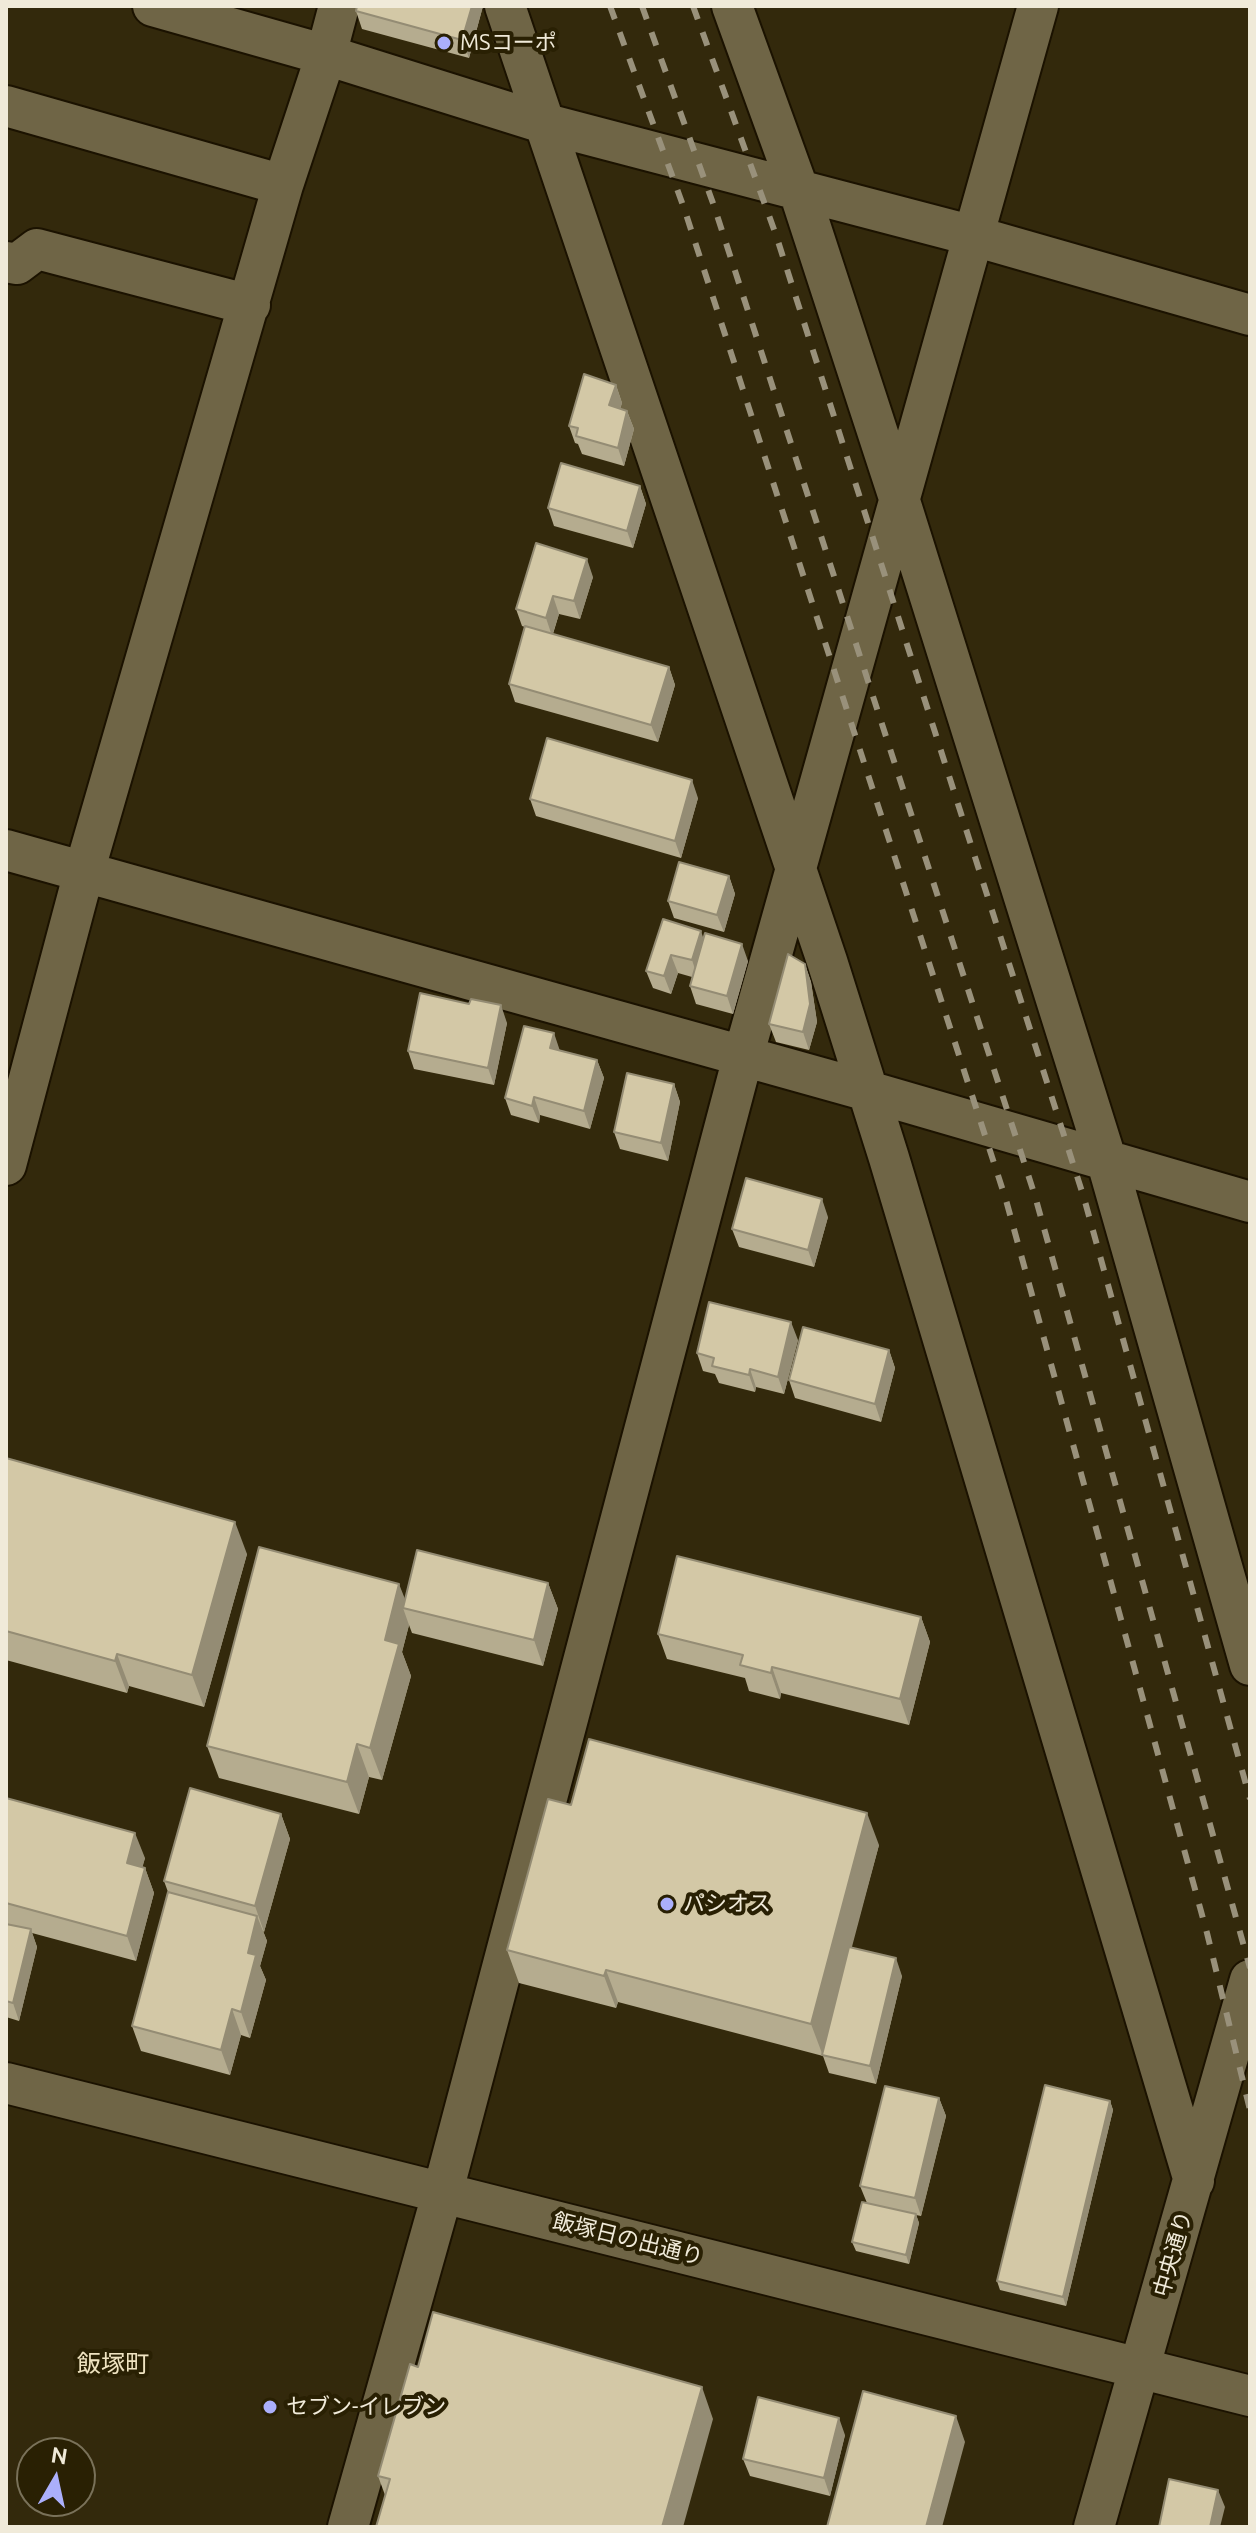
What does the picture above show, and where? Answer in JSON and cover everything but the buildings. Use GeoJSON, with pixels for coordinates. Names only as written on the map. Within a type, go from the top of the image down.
{"type":"FeatureCollection","features":[{"type":"Feature","properties":{"kind":"street"},"geometry":{"type":"LineString","coordinates":[[153,6],[326,55],[543,123],[974,236],[1250,315]]}},
{"type":"Feature","properties":{"kind":"street"},"geometry":{"type":"LineString","coordinates":[[6,1165],[84,872],[283,185],[339,6]]}},
{"type":"Feature","properties":{"kind":"street"},"geometry":{"type":"LineString","coordinates":[[505,6],[797,867],[868,1091],[1194,2181]]}},
{"type":"Feature","properties":{"kind":"street"},"geometry":{"type":"LineString","coordinates":[[732,6],[799,191],[899,498],[1107,1162],[1250,1665]]}},
{"type":"Feature","properties":{"kind":"street"},"geometry":{"type":"LineString","coordinates":[[348,2527],[443,2191],[743,1057],[1038,6]]}},
{"type":"Feature","properties":{"kind":"street"},"geometry":{"type":"LineString","coordinates":[[6,106],[283,185]]}},
{"type":"Feature","properties":{"kind":"street"},"geometry":{"type":"LineString","coordinates":[[6,262],[17,264],[37,249],[250,305]]}},
{"type":"Feature","properties":{"kind":"street"},"geometry":{"type":"LineString","coordinates":[[6,850],[868,1091],[1250,1202]]}},
{"type":"Feature","properties":{"kind":"street","name":"中央通り"},"geometry":{"type":"LineString","coordinates":[[1094,2527],[1250,1980]]}},
{"type":"Feature","properties":{"kind":"street","name":"飯塚日の出通り"},"geometry":{"type":"LineString","coordinates":[[6,2083],[1140,2368],[1248,2405]]}},
{"type":"Feature","properties":{"kind":"railway"},"geometry":{"type":"LineString","coordinates":[[610,6],[684,208],[1006,1200],[1207,1933],[1250,2110]]}},
{"type":"Feature","properties":{"kind":"railway"},"geometry":{"type":"LineString","coordinates":[[642,6],[714,206],[1035,1196],[1250,1968]]}},
{"type":"Feature","properties":{"kind":"railway"},"geometry":{"type":"LineString","coordinates":[[693,6],[776,235],[1084,1198],[1250,1799]]}},
{"type":"Feature","properties":{"kind":"place","name":"MSコーポ"},"geometry":{"type":"Point","coordinates":[444,43]}},
{"type":"Feature","properties":{"kind":"place","name":"パシオス"},"geometry":{"type":"Point","coordinates":[667,1904]}},
{"type":"Feature","properties":{"kind":"place","name":"セブン-イレブン"},"geometry":{"type":"Point","coordinates":[270,2407]}},
{"type":"Feature","properties":{"kind":"district","name":"飯塚町"},"geometry":{"type":"Point","coordinates":[113,2364]}}]}
